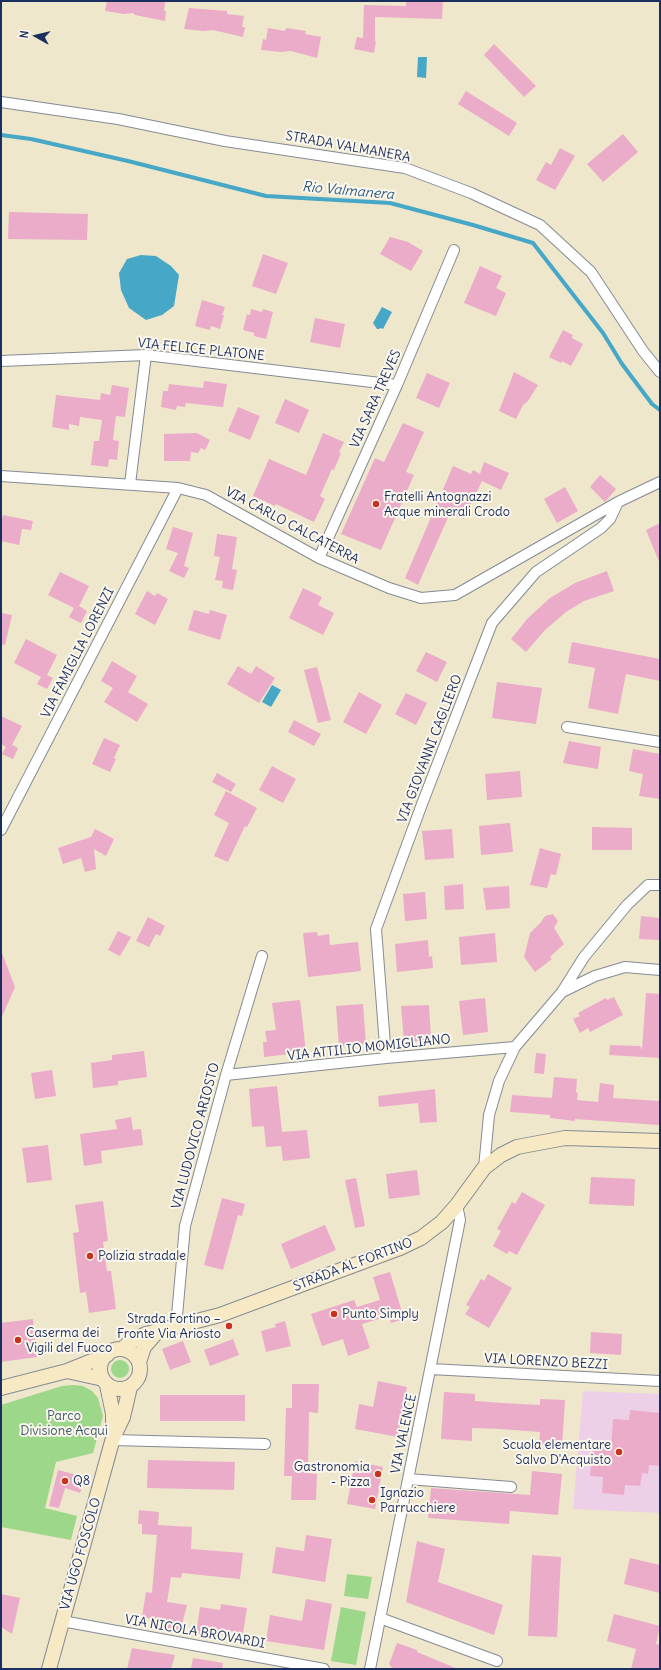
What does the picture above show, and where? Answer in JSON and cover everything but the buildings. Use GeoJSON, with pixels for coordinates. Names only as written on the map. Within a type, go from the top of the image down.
{"type":"FeatureCollection","features":[{"type":"Feature","properties":{"kind":"street","name":"STRADA VALMANERA"},"geometry":{"type":"LineString","coordinates":[[1,102],[118,119],[225,141],[405,168],[471,193],[540,225],[592,272],[643,351],[660,372]]}},
{"type":"Feature","properties":{"kind":"street","name":"VIA SARA TREVES"},"geometry":{"type":"LineString","coordinates":[[320,558],[397,385],[454,250]]}},
{"type":"Feature","properties":{"kind":"street","name":"VIA FELICE PLATONE"},"geometry":{"type":"LineString","coordinates":[[1,361],[146,355],[397,385]]}},
{"type":"Feature","properties":{"kind":"street"},"geometry":{"type":"LineString","coordinates":[[130,484],[146,355]]}},
{"type":"Feature","properties":{"kind":"street","name":"VIA CARLO CALCATERRA"},"geometry":{"type":"LineString","coordinates":[[1,476],[178,488],[206,495],[320,558],[389,588],[421,598],[456,595],[618,502],[660,482]]}},
{"type":"Feature","properties":{"kind":"street","name":"VIA FAMIGLIA LORENZI"},"geometry":{"type":"LineString","coordinates":[[1,830],[178,488]]}},
{"type":"Feature","properties":{"kind":"street","name":"VIA GIOVANNI CAGLIERO"},"geometry":{"type":"LineString","coordinates":[[386,1058],[376,929],[422,804],[492,623],[536,572],[601,528],[610,519],[618,502]]}},
{"type":"Feature","properties":{"kind":"street"},"geometry":{"type":"LineString","coordinates":[[567,728],[660,742]]}},
{"type":"Feature","properties":{"kind":"street"},"geometry":{"type":"LineString","coordinates":[[484,1168],[489,1116],[499,1081],[515,1047],[562,992],[584,957],[627,905],[648,885],[660,885]]}},
{"type":"Feature","properties":{"kind":"street","name":"VIA LUDOVICO ARIOSTO"},"geometry":{"type":"LineString","coordinates":[[176,1327],[185,1226],[226,1075],[262,956]]}},
{"type":"Feature","properties":{"kind":"street"},"geometry":{"type":"LineString","coordinates":[[562,992],[595,976],[624,967],[660,970]]}},
{"type":"Feature","properties":{"kind":"street","name":"VIA ATTILIO MOMIGLIANO"},"geometry":{"type":"LineString","coordinates":[[226,1075],[386,1058],[515,1047]]}},
{"type":"Feature","properties":{"kind":"street","name":"STRADA AL FORTINO"},"geometry":{"type":"LineString","coordinates":[[122,1350],[137,1337],[220,1314],[405,1246],[421,1238],[442,1222],[457,1205],[484,1168],[501,1155],[517,1146],[565,1138],[660,1141]]}},
{"type":"Feature","properties":{"kind":"street","name":"VIA VALENCE"},"geometry":{"type":"LineString","coordinates":[[370,1669],[460,1220],[457,1205]]}},
{"type":"Feature","properties":{"kind":"street"},"geometry":{"type":"LineString","coordinates":[[67,1371],[105,1382],[118,1389],[130,1387],[138,1379],[140,1373],[139,1362],[144,1348],[157,1332]]}},
{"type":"Feature","properties":{"kind":"street"},"geometry":{"type":"LineString","coordinates":[[1,1388],[38,1380],[67,1371],[111,1352],[122,1350],[132,1353],[139,1362]]}},
{"type":"Feature","properties":{"kind":"street"},"geometry":{"type":"LineString","coordinates":[[105,1382],[100,1369],[101,1363],[107,1355]]}},
{"type":"Feature","properties":{"kind":"street","name":"VIA LORENZO BEZZI"},"geometry":{"type":"LineString","coordinates":[[430,1369],[660,1381]]}},
{"type":"Feature","properties":{"kind":"street","name":"VIA UGO FOSCOLO"},"geometry":{"type":"LineString","coordinates":[[105,1382],[113,1414],[113,1439]]}},
{"type":"Feature","properties":{"kind":"street","name":"VIA UGO FOSCOLO"},"geometry":{"type":"LineString","coordinates":[[49,1669],[113,1439],[123,1417],[130,1387]]}},
{"type":"Feature","properties":{"kind":"street"},"geometry":{"type":"LineString","coordinates":[[113,1439],[265,1444]]}},
{"type":"Feature","properties":{"kind":"street"},"geometry":{"type":"LineString","coordinates":[[408,1479],[511,1487]]}},
{"type":"Feature","properties":{"kind":"street"},"geometry":{"type":"LineString","coordinates":[[380,1618],[497,1661]]}},
{"type":"Feature","properties":{"kind":"street","name":"VIA NICOLA BROVARDI"},"geometry":{"type":"LineString","coordinates":[[62,1621],[324,1669]]}},
{"type":"Feature","properties":{"kind":"shaded area","name":"Scuola elementare Salvo D'Acquisto"},"geometry":{"type":"Polygon","coordinates":[[[583,1391],[660,1394],[660,1513],[573,1509],[583,1391]]]}},
{"type":"Feature","properties":{"kind":"green space"},"geometry":{"type":"Polygon","coordinates":[[[120,1360],[126,1363],[129,1369],[126,1375],[120,1378],[114,1375],[111,1369],[114,1363],[120,1360]]]}},
{"type":"Feature","properties":{"kind":"green space","name":"Parco Divisione Acqui"},"geometry":{"type":"Polygon","coordinates":[[[62,1386],[83,1386],[92,1391],[98,1398],[103,1416],[93,1453],[56,1462],[45,1508],[77,1516],[71,1540],[1,1527],[1,1405],[62,1386]]]}},
{"type":"Feature","properties":{"kind":"green space"},"geometry":{"type":"Polygon","coordinates":[[[347,1574],[372,1577],[368,1599],[344,1596],[347,1574]]]}},
{"type":"Feature","properties":{"kind":"green space"},"geometry":{"type":"Polygon","coordinates":[[[341,1607],[366,1612],[356,1665],[331,1661],[341,1607]]]}},
{"type":"Feature","properties":{"kind":"water"},"geometry":{"type":"Polygon","coordinates":[[[418,57],[427,57],[426,78],[417,77],[418,57]]]}},
{"type":"Feature","properties":{"kind":"water"},"geometry":{"type":"Polygon","coordinates":[[[141,255],[156,256],[171,266],[179,275],[174,306],[162,315],[146,320],[129,308],[121,290],[119,273],[127,259],[141,255]]]}},
{"type":"Feature","properties":{"kind":"water"},"geometry":{"type":"Polygon","coordinates":[[[382,307],[392,312],[383,329],[377,329],[373,323],[382,307]]]}},
{"type":"Feature","properties":{"kind":"water"},"geometry":{"type":"Polygon","coordinates":[[[272,685],[281,690],[271,707],[262,702],[272,685]]]}},
{"type":"Feature","properties":{"kind":"waterway","name":"Rio Valmanera"},"geometry":{"type":"LineString","coordinates":[[1,135],[31,139],[128,161],[266,196],[390,203],[533,243],[603,333],[622,364],[652,404],[660,410]]}},
{"type":"Feature","properties":{"kind":"place","name":"Fratelli Antognazzi Acque minerali Crodo"},"geometry":{"type":"Point","coordinates":[376,504]}},
{"type":"Feature","properties":{"kind":"place","name":"Polizia stradale"},"geometry":{"type":"Point","coordinates":[90,1256]}},
{"type":"Feature","properties":{"kind":"place","name":"Punto Simply"},"geometry":{"type":"Point","coordinates":[334,1314]}},
{"type":"Feature","properties":{"kind":"place","name":"Strada Fortino – Fronte Via Ariosto"},"geometry":{"type":"Point","coordinates":[229,1326]}},
{"type":"Feature","properties":{"kind":"place","name":"Caserma dei Vigili del Fuoco"},"geometry":{"type":"Point","coordinates":[18,1340]}},
{"type":"Feature","properties":{"kind":"place","name":"Scuola elementare Salvo D'Acquisto"},"geometry":{"type":"Point","coordinates":[619,1452]}},
{"type":"Feature","properties":{"kind":"place","name":"Gastronomia - Pizza"},"geometry":{"type":"Point","coordinates":[378,1474]}},
{"type":"Feature","properties":{"kind":"place","name":"Q8"},"geometry":{"type":"Point","coordinates":[65,1481]}},
{"type":"Feature","properties":{"kind":"place","name":"Ignazio Parrucchiere"},"geometry":{"type":"Point","coordinates":[372,1500]}}]}
